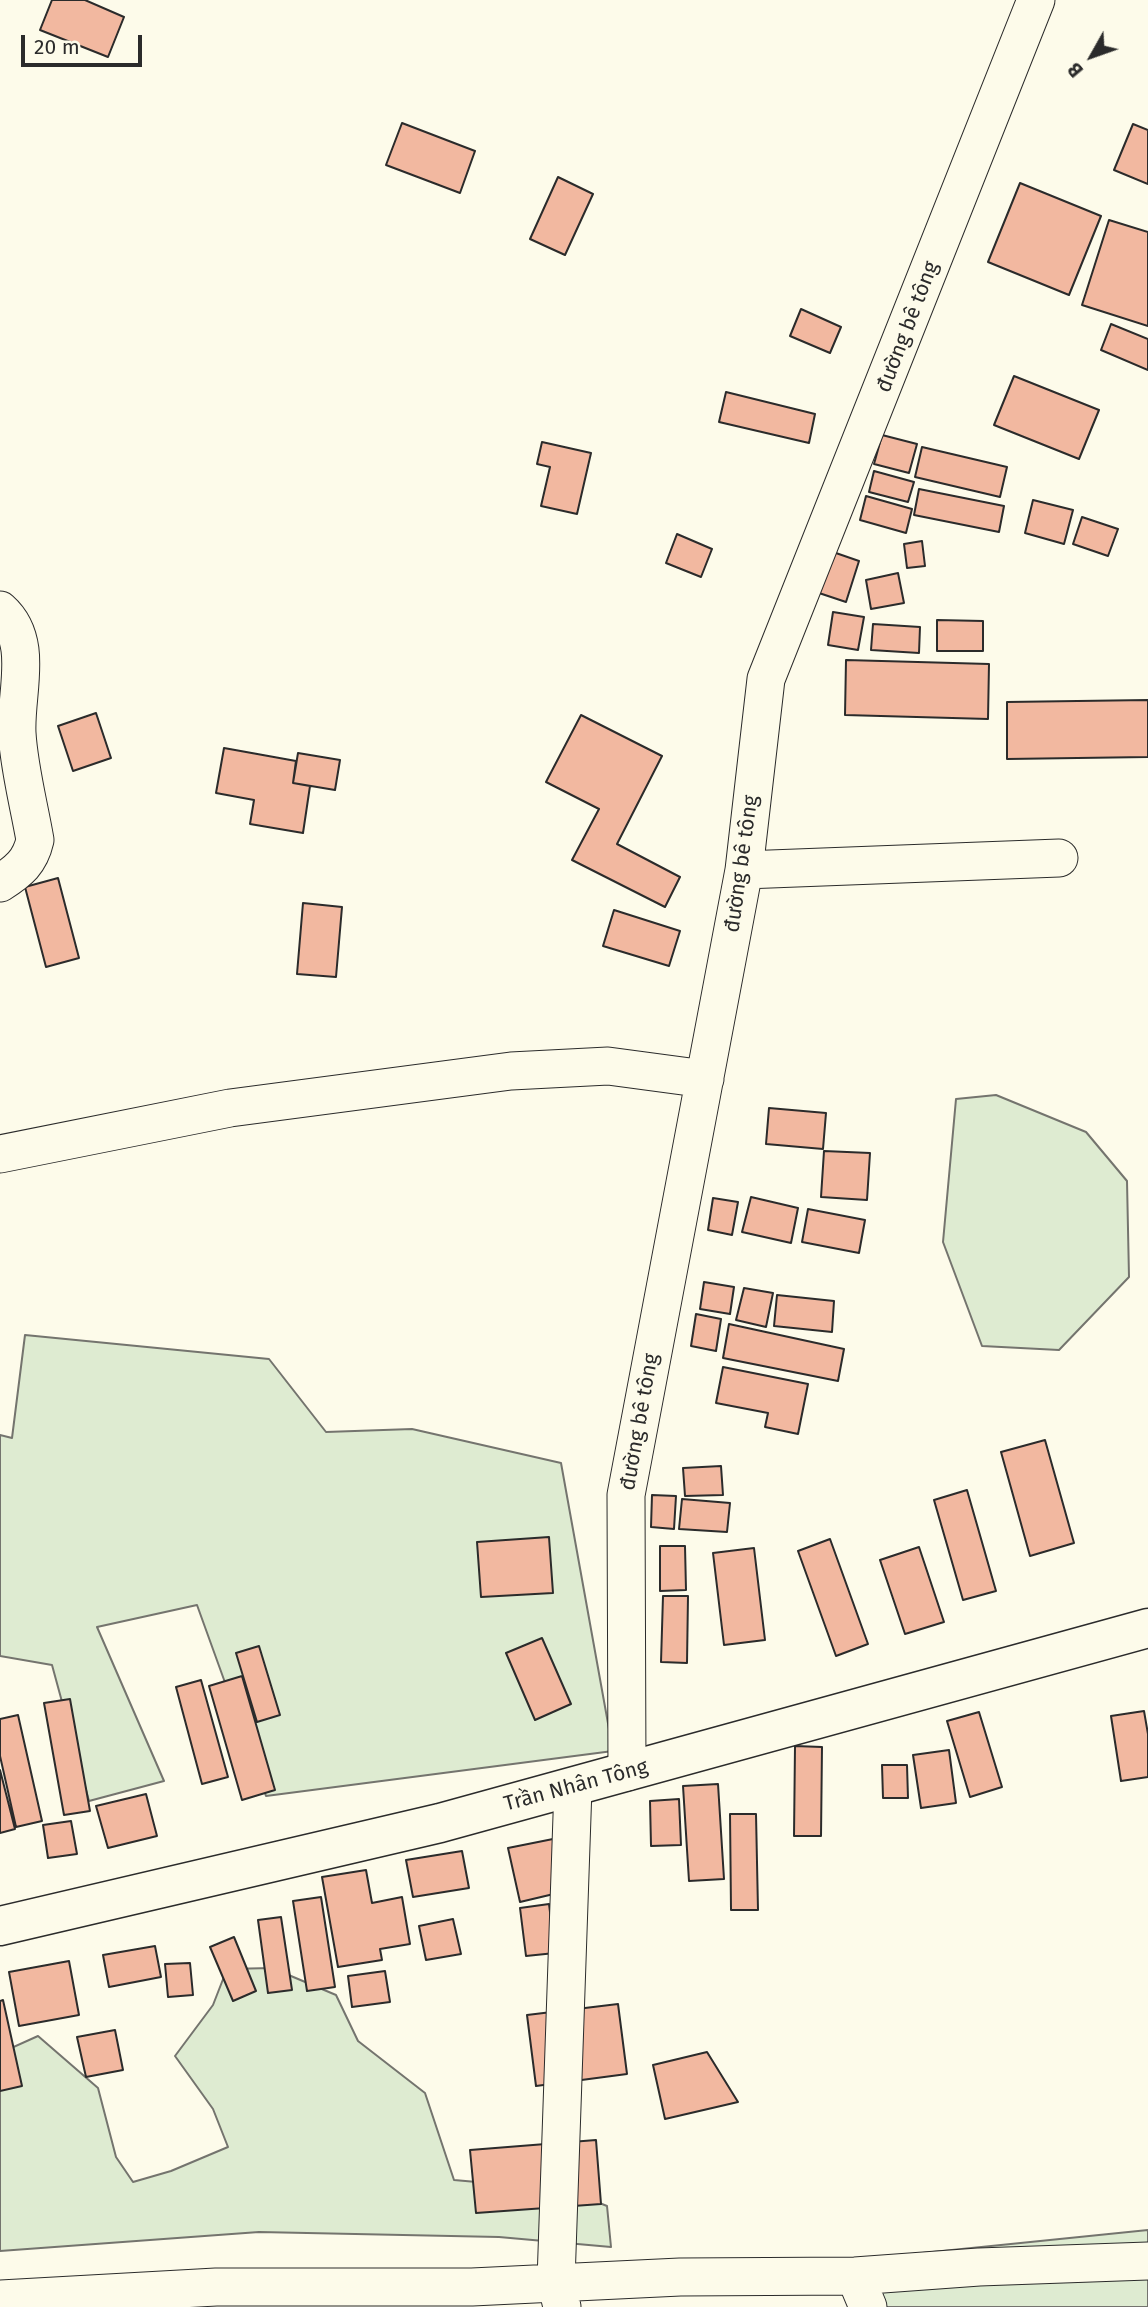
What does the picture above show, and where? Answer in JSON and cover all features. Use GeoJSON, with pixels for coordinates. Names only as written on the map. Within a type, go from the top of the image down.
{"type":"FeatureCollection","features":[{"type":"Feature","properties":{"kind":"street","name":"đường bê tông"},"geometry":{"type":"LineString","coordinates":[[627,1772],[626,1495],[744,870],[766,679],[1036,0]]}},
{"type":"Feature","properties":{"kind":"street"},"geometry":{"type":"LineString","coordinates":[[0,610],[16,630],[22,659],[17,734],[35,840],[31,857],[18,871],[0,883]]}},
{"type":"Feature","properties":{"kind":"street"},"geometry":{"type":"LineString","coordinates":[[744,870],[1059,858]]}},
{"type":"Feature","properties":{"kind":"street"},"geometry":{"type":"LineString","coordinates":[[0,1154],[230,1108],[511,1071],[608,1066],[705,1079]]}},
{"type":"Feature","properties":{"kind":"street","name":"Trần Nhân Tông"},"geometry":{"type":"LineString","coordinates":[[0,1926],[440,1823],[1148,1628]]}},
{"type":"Feature","properties":{"kind":"street"},"geometry":{"type":"LineString","coordinates":[[559,2294],[573,1787]]}},
{"type":"Feature","properties":{"kind":"street"},"geometry":{"type":"LineString","coordinates":[[0,2299],[216,2287],[472,2287],[559,2294],[861,2292],[979,2267],[1148,2261]]}},
{"type":"Feature","properties":{"kind":"green space"},"geometry":{"type":"Polygon","coordinates":[[[996,1095],[1086,1132],[1127,1181],[1129,1277],[1059,1350],[982,1346],[943,1242],[956,1099],[996,1095]]]}},
{"type":"Feature","properties":{"kind":"green space"},"geometry":{"type":"Polygon","coordinates":[[[25,1335],[269,1359],[326,1432],[412,1429],[561,1463],[613,1751],[266,1796],[197,1605],[97,1627],[164,1781],[89,1801],[52,1665],[0,1656],[0,1435],[12,1438],[25,1335]]]}},
{"type":"Feature","properties":{"kind":"green space"},"geometry":{"type":"Polygon","coordinates":[[[272,1968],[336,1995],[358,2041],[425,2093],[454,2180],[567,2190],[607,2206],[611,2247],[499,2237],[259,2232],[0,2251],[0,2053],[38,2036],[98,2088],[116,2157],[133,2182],[171,2171],[228,2147],[213,2109],[175,2056],[213,2005],[227,1969],[272,1968]]]}},
{"type":"Feature","properties":{"kind":"green space"},"geometry":{"type":"Polygon","coordinates":[[[1148,2230],[1148,2307],[877,2307],[844,2261],[1148,2230]]]}},
{"type":"Feature","properties":{"kind":"building"},"geometry":{"type":"Polygon","coordinates":[[[52,0],[85,0],[124,17],[108,57],[40,30],[52,0]]]}},
{"type":"Feature","properties":{"kind":"building"},"geometry":{"type":"Polygon","coordinates":[[[402,123],[475,151],[460,193],[386,165],[402,123]]]}},
{"type":"Feature","properties":{"kind":"building"},"geometry":{"type":"Polygon","coordinates":[[[1133,124],[1148,130],[1148,184],[1114,170],[1133,124]]]}},
{"type":"Feature","properties":{"kind":"building"},"geometry":{"type":"Polygon","coordinates":[[[558,177],[593,194],[565,255],[530,239],[558,177]]]}},
{"type":"Feature","properties":{"kind":"building"},"geometry":{"type":"Polygon","coordinates":[[[1020,183],[1101,216],[1069,295],[988,262],[1020,183]]]}},
{"type":"Feature","properties":{"kind":"building"},"geometry":{"type":"Polygon","coordinates":[[[1109,220],[1148,232],[1148,326],[1082,305],[1109,220]]]}},
{"type":"Feature","properties":{"kind":"building"},"geometry":{"type":"Polygon","coordinates":[[[801,309],[841,327],[830,353],[790,336],[801,309]]]}},
{"type":"Feature","properties":{"kind":"building"},"geometry":{"type":"Polygon","coordinates":[[[1111,324],[1148,339],[1148,370],[1101,350],[1111,324]]]}},
{"type":"Feature","properties":{"kind":"building"},"geometry":{"type":"Polygon","coordinates":[[[1014,376],[1099,410],[1079,459],[994,425],[1014,376]]]}},
{"type":"Feature","properties":{"kind":"building"},"geometry":{"type":"Polygon","coordinates":[[[726,392],[815,414],[809,443],[719,422],[726,392]]]}},
{"type":"Feature","properties":{"kind":"building"},"geometry":{"type":"Polygon","coordinates":[[[882,435],[917,444],[909,473],[874,464],[882,435]]]}},
{"type":"Feature","properties":{"kind":"building"},"geometry":{"type":"Polygon","coordinates":[[[542,442],[591,453],[577,514],[541,506],[550,467],[537,464],[542,442]]]}},
{"type":"Feature","properties":{"kind":"building"},"geometry":{"type":"Polygon","coordinates":[[[922,447],[1007,467],[1000,497],[915,477],[922,447]]]}},
{"type":"Feature","properties":{"kind":"building"},"geometry":{"type":"Polygon","coordinates":[[[874,471],[914,482],[908,502],[869,492],[874,471]]]}},
{"type":"Feature","properties":{"kind":"building"},"geometry":{"type":"Polygon","coordinates":[[[919,489],[1004,506],[999,532],[914,515],[919,489]]]}},
{"type":"Feature","properties":{"kind":"building"},"geometry":{"type":"Polygon","coordinates":[[[866,496],[912,509],[906,533],[860,520],[866,496]]]}},
{"type":"Feature","properties":{"kind":"building"},"geometry":{"type":"Polygon","coordinates":[[[1033,500],[1073,510],[1064,544],[1025,533],[1033,500]]]}},
{"type":"Feature","properties":{"kind":"building"},"geometry":{"type":"Polygon","coordinates":[[[1082,517],[1118,529],[1108,556],[1073,544],[1082,517]]]}},
{"type":"Feature","properties":{"kind":"building"},"geometry":{"type":"Polygon","coordinates":[[[677,534],[712,549],[701,577],[666,563],[677,534]]]}},
{"type":"Feature","properties":{"kind":"building"},"geometry":{"type":"Polygon","coordinates":[[[922,541],[925,566],[907,568],[904,544],[922,541]]]}},
{"type":"Feature","properties":{"kind":"building"},"geometry":{"type":"Polygon","coordinates":[[[833,552],[859,561],[846,602],[819,593],[833,552]]]}},
{"type":"Feature","properties":{"kind":"building"},"geometry":{"type":"Polygon","coordinates":[[[898,573],[904,603],[871,609],[866,580],[898,573]]]}},
{"type":"Feature","properties":{"kind":"building"},"geometry":{"type":"Polygon","coordinates":[[[833,612],[864,617],[858,650],[828,645],[833,612]]]}},
{"type":"Feature","properties":{"kind":"building"},"geometry":{"type":"Polygon","coordinates":[[[937,620],[983,621],[983,651],[937,651],[937,620]]]}},
{"type":"Feature","properties":{"kind":"building"},"geometry":{"type":"Polygon","coordinates":[[[873,624],[920,627],[919,653],[871,650],[873,624]]]}},
{"type":"Feature","properties":{"kind":"building"},"geometry":{"type":"Polygon","coordinates":[[[846,660],[989,664],[988,719],[845,715],[846,660]]]}},
{"type":"Feature","properties":{"kind":"building"},"geometry":{"type":"Polygon","coordinates":[[[1148,700],[1148,757],[1007,759],[1007,702],[1148,700]]]}},
{"type":"Feature","properties":{"kind":"building"},"geometry":{"type":"Polygon","coordinates":[[[96,713],[111,758],[73,771],[58,726],[96,713]]]}},
{"type":"Feature","properties":{"kind":"building"},"geometry":{"type":"Polygon","coordinates":[[[581,715],[662,756],[617,844],[680,877],[665,907],[572,860],[599,809],[546,782],[581,715]]]}},
{"type":"Feature","properties":{"kind":"building"},"geometry":{"type":"Polygon","coordinates":[[[224,748],[296,761],[293,783],[310,786],[303,833],[250,824],[254,800],[216,793],[224,748]]]}},
{"type":"Feature","properties":{"kind":"building"},"geometry":{"type":"Polygon","coordinates":[[[298,753],[340,760],[335,790],[293,783],[298,753]]]}},
{"type":"Feature","properties":{"kind":"building"},"geometry":{"type":"Polygon","coordinates":[[[58,878],[79,958],[46,967],[25,887],[58,878]]]}},
{"type":"Feature","properties":{"kind":"building"},"geometry":{"type":"Polygon","coordinates":[[[303,903],[342,907],[336,977],[297,974],[303,903]]]}},
{"type":"Feature","properties":{"kind":"building"},"geometry":{"type":"Polygon","coordinates":[[[614,910],[680,931],[669,966],[603,946],[614,910]]]}},
{"type":"Feature","properties":{"kind":"building"},"geometry":{"type":"Polygon","coordinates":[[[769,1108],[826,1113],[823,1149],[766,1144],[769,1108]]]}},
{"type":"Feature","properties":{"kind":"building"},"geometry":{"type":"Polygon","coordinates":[[[824,1151],[870,1153],[867,1200],[821,1197],[824,1151]]]}},
{"type":"Feature","properties":{"kind":"building"},"geometry":{"type":"Polygon","coordinates":[[[751,1197],[798,1208],[791,1243],[742,1232],[751,1197]]]}},
{"type":"Feature","properties":{"kind":"building"},"geometry":{"type":"Polygon","coordinates":[[[713,1198],[738,1202],[732,1235],[708,1230],[713,1198]]]}},
{"type":"Feature","properties":{"kind":"building"},"geometry":{"type":"Polygon","coordinates":[[[808,1209],[865,1220],[859,1253],[802,1242],[808,1209]]]}},
{"type":"Feature","properties":{"kind":"building"},"geometry":{"type":"Polygon","coordinates":[[[704,1282],[734,1287],[730,1314],[700,1309],[704,1282]]]}},
{"type":"Feature","properties":{"kind":"building"},"geometry":{"type":"Polygon","coordinates":[[[744,1288],[773,1293],[766,1327],[736,1320],[744,1288]]]}},
{"type":"Feature","properties":{"kind":"building"},"geometry":{"type":"Polygon","coordinates":[[[777,1295],[834,1301],[832,1332],[774,1326],[777,1295]]]}},
{"type":"Feature","properties":{"kind":"building"},"geometry":{"type":"Polygon","coordinates":[[[696,1314],[721,1319],[716,1351],[691,1346],[696,1314]]]}},
{"type":"Feature","properties":{"kind":"building"},"geometry":{"type":"Polygon","coordinates":[[[729,1324],[844,1349],[838,1381],[723,1358],[729,1324]]]}},
{"type":"Feature","properties":{"kind":"building"},"geometry":{"type":"Polygon","coordinates":[[[723,1367],[808,1384],[798,1434],[765,1427],[768,1413],[716,1403],[723,1367]]]}},
{"type":"Feature","properties":{"kind":"building"},"geometry":{"type":"Polygon","coordinates":[[[1045,1440],[1074,1543],[1030,1556],[1001,1452],[1045,1440]]]}},
{"type":"Feature","properties":{"kind":"building"},"geometry":{"type":"Polygon","coordinates":[[[721,1466],[723,1495],[685,1496],[683,1468],[721,1466]]]}},
{"type":"Feature","properties":{"kind":"building"},"geometry":{"type":"Polygon","coordinates":[[[967,1490],[996,1591],[963,1600],[934,1500],[967,1490]]]}},
{"type":"Feature","properties":{"kind":"building"},"geometry":{"type":"Polygon","coordinates":[[[652,1495],[676,1496],[674,1529],[651,1527],[652,1495]]]}},
{"type":"Feature","properties":{"kind":"building"},"geometry":{"type":"Polygon","coordinates":[[[682,1499],[730,1503],[727,1532],[679,1529],[682,1499]]]}},
{"type":"Feature","properties":{"kind":"building"},"geometry":{"type":"Polygon","coordinates":[[[549,1537],[553,1593],[481,1597],[477,1542],[549,1537]]]}},
{"type":"Feature","properties":{"kind":"building"},"geometry":{"type":"Polygon","coordinates":[[[830,1539],[868,1644],[836,1656],[798,1551],[830,1539]]]}},
{"type":"Feature","properties":{"kind":"building"},"geometry":{"type":"Polygon","coordinates":[[[660,1546],[685,1546],[686,1590],[660,1591],[660,1546]]]}},
{"type":"Feature","properties":{"kind":"building"},"geometry":{"type":"Polygon","coordinates":[[[919,1547],[944,1622],[905,1634],[880,1560],[919,1547]]]}},
{"type":"Feature","properties":{"kind":"building"},"geometry":{"type":"Polygon","coordinates":[[[754,1548],[765,1640],[724,1645],[713,1553],[754,1548]]]}},
{"type":"Feature","properties":{"kind":"building"},"geometry":{"type":"Polygon","coordinates":[[[663,1596],[688,1596],[687,1663],[661,1662],[663,1596]]]}},
{"type":"Feature","properties":{"kind":"building"},"geometry":{"type":"Polygon","coordinates":[[[542,1638],[571,1704],[535,1720],[506,1653],[542,1638]]]}},
{"type":"Feature","properties":{"kind":"building"},"geometry":{"type":"Polygon","coordinates":[[[259,1646],[280,1715],[257,1722],[236,1653],[259,1646]]]}},
{"type":"Feature","properties":{"kind":"building"},"geometry":{"type":"Polygon","coordinates":[[[242,1676],[275,1790],[242,1800],[209,1686],[242,1676]]]}},
{"type":"Feature","properties":{"kind":"building"},"geometry":{"type":"Polygon","coordinates":[[[201,1680],[228,1777],[202,1784],[176,1687],[201,1680]]]}},
{"type":"Feature","properties":{"kind":"building"},"geometry":{"type":"Polygon","coordinates":[[[70,1699],[90,1811],[64,1815],[44,1703],[70,1699]]]}},
{"type":"Feature","properties":{"kind":"building"},"geometry":{"type":"Polygon","coordinates":[[[1144,1711],[1148,1734],[1148,1777],[1121,1781],[1111,1716],[1144,1711]]]}},
{"type":"Feature","properties":{"kind":"building"},"geometry":{"type":"Polygon","coordinates":[[[979,1712],[1002,1787],[970,1797],[947,1721],[979,1712]]]}},
{"type":"Feature","properties":{"kind":"building"},"geometry":{"type":"Polygon","coordinates":[[[18,1715],[42,1821],[16,1827],[0,1756],[0,1719],[18,1715]]]}},
{"type":"Feature","properties":{"kind":"building"},"geometry":{"type":"Polygon","coordinates":[[[795,1746],[822,1747],[821,1836],[794,1836],[795,1746]]]}},
{"type":"Feature","properties":{"kind":"building"},"geometry":{"type":"Polygon","coordinates":[[[949,1750],[956,1803],[921,1808],[913,1755],[949,1750]]]}},
{"type":"Feature","properties":{"kind":"building"},"geometry":{"type":"Polygon","coordinates":[[[882,1765],[907,1765],[908,1798],[883,1798],[882,1765]]]}},
{"type":"Feature","properties":{"kind":"building"},"geometry":{"type":"Polygon","coordinates":[[[0,1770],[15,1829],[0,1833],[0,1770]]]}},
{"type":"Feature","properties":{"kind":"building"},"geometry":{"type":"Polygon","coordinates":[[[718,1784],[724,1879],[689,1881],[683,1786],[718,1784]]]}},
{"type":"Feature","properties":{"kind":"building"},"geometry":{"type":"Polygon","coordinates":[[[146,1794],[157,1836],[108,1848],[96,1806],[146,1794]]]}},
{"type":"Feature","properties":{"kind":"building"},"geometry":{"type":"Polygon","coordinates":[[[679,1799],[681,1845],[651,1846],[650,1801],[679,1799]]]}},
{"type":"Feature","properties":{"kind":"building"},"geometry":{"type":"Polygon","coordinates":[[[730,1814],[756,1814],[758,1910],[731,1910],[730,1814]]]}},
{"type":"Feature","properties":{"kind":"building"},"geometry":{"type":"Polygon","coordinates":[[[71,1821],[77,1854],[48,1858],[43,1825],[71,1821]]]}},
{"type":"Feature","properties":{"kind":"building"},"geometry":{"type":"Polygon","coordinates":[[[568,1836],[579,1888],[520,1902],[508,1848],[568,1836]]]}},
{"type":"Feature","properties":{"kind":"building"},"geometry":{"type":"Polygon","coordinates":[[[462,1851],[469,1888],[413,1897],[406,1860],[462,1851]]]}},
{"type":"Feature","properties":{"kind":"building"},"geometry":{"type":"Polygon","coordinates":[[[366,1870],[372,1903],[402,1897],[410,1944],[380,1949],[382,1960],[338,1967],[322,1877],[366,1870]]]}},
{"type":"Feature","properties":{"kind":"building"},"geometry":{"type":"Polygon","coordinates":[[[321,1897],[335,1987],[307,1991],[293,1901],[321,1897]]]}},
{"type":"Feature","properties":{"kind":"building"},"geometry":{"type":"Polygon","coordinates":[[[549,1904],[555,1953],[526,1956],[520,1908],[549,1904]]]}},
{"type":"Feature","properties":{"kind":"building"},"geometry":{"type":"Polygon","coordinates":[[[281,1917],[292,1990],[268,1993],[258,1920],[281,1917]]]}},
{"type":"Feature","properties":{"kind":"building"},"geometry":{"type":"Polygon","coordinates":[[[453,1919],[461,1954],[426,1960],[419,1926],[453,1919]]]}},
{"type":"Feature","properties":{"kind":"building"},"geometry":{"type":"Polygon","coordinates":[[[234,1937],[256,1991],[233,2001],[210,1947],[234,1937]]]}},
{"type":"Feature","properties":{"kind":"building"},"geometry":{"type":"Polygon","coordinates":[[[155,1946],[161,1977],[109,1987],[103,1955],[155,1946]]]}},
{"type":"Feature","properties":{"kind":"building"},"geometry":{"type":"Polygon","coordinates":[[[69,1961],[79,2015],[19,2026],[9,1972],[69,1961]]]}},
{"type":"Feature","properties":{"kind":"building"},"geometry":{"type":"Polygon","coordinates":[[[190,1963],[193,1995],[168,1997],[165,1964],[190,1963]]]}},
{"type":"Feature","properties":{"kind":"building"},"geometry":{"type":"Polygon","coordinates":[[[385,1971],[390,2002],[352,2007],[348,1976],[385,1971]]]}},
{"type":"Feature","properties":{"kind":"building"},"geometry":{"type":"Polygon","coordinates":[[[3,2000],[22,2086],[0,2091],[0,2001],[3,2000]]]}},
{"type":"Feature","properties":{"kind":"building"},"geometry":{"type":"Polygon","coordinates":[[[618,2004],[627,2074],[536,2086],[527,2015],[618,2004]]]}},
{"type":"Feature","properties":{"kind":"building"},"geometry":{"type":"Polygon","coordinates":[[[115,2030],[123,2070],[86,2077],[77,2037],[115,2030]]]}},
{"type":"Feature","properties":{"kind":"building"},"geometry":{"type":"Polygon","coordinates":[[[707,2052],[738,2102],[665,2119],[653,2065],[707,2052]]]}},
{"type":"Feature","properties":{"kind":"building"},"geometry":{"type":"Polygon","coordinates":[[[596,2140],[601,2204],[476,2213],[470,2150],[596,2140]]]}}]}
